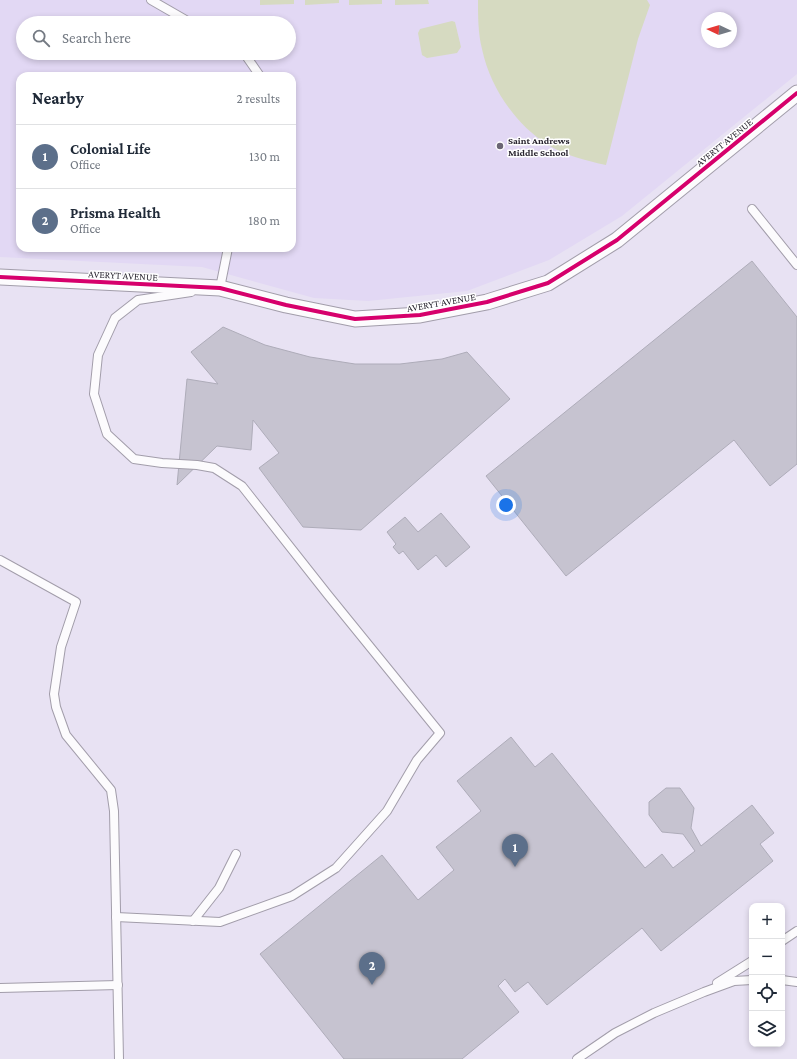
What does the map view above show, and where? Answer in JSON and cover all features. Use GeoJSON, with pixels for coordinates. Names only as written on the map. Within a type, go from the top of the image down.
{"type":"FeatureCollection","features":[{"type":"Feature","properties":{"kind":"street","name":"AVERYT AVENUE"},"geometry":{"type":"LineString","coordinates":[[0,277],[220,288],[286,305],[355,319],[420,316],[487,302],[548,283],[617,240],[797,93]]}},
{"type":"Feature","properties":{"kind":"lane"},"geometry":{"type":"LineString","coordinates":[[151,0],[179,16]]}},
{"type":"Feature","properties":{"kind":"lane"},"geometry":{"type":"LineString","coordinates":[[249,60],[257,72]]}},
{"type":"Feature","properties":{"kind":"lane"},"geometry":{"type":"LineString","coordinates":[[752,209],[797,265]]}},
{"type":"Feature","properties":{"kind":"lane"},"geometry":{"type":"LineString","coordinates":[[116,917],[220,922],[292,896],[336,868],[387,811],[417,760],[440,733],[242,486],[214,468],[134,459],[107,434],[94,394],[98,355],[115,318],[138,300],[220,288],[227,252]]}},
{"type":"Feature","properties":{"kind":"lane"},"geometry":{"type":"LineString","coordinates":[[0,560],[76,602],[61,647],[54,694],[56,707],[66,734],[111,790],[114,811],[119,1059]]}},
{"type":"Feature","properties":{"kind":"lane"},"geometry":{"type":"LineString","coordinates":[[193,921],[219,888],[236,854]]}},
{"type":"Feature","properties":{"kind":"lane"},"geometry":{"type":"LineString","coordinates":[[785,939],[797,931]]}},
{"type":"Feature","properties":{"kind":"lane"},"geometry":{"type":"LineString","coordinates":[[704,992],[749,963]]}},
{"type":"Feature","properties":{"kind":"lane"},"geometry":{"type":"LineString","coordinates":[[577,1059],[622,1030],[654,1013],[734,981],[749,980]]}},
{"type":"Feature","properties":{"kind":"lane"},"geometry":{"type":"LineString","coordinates":[[785,980],[797,982]]}},
{"type":"Feature","properties":{"kind":"lane"},"geometry":{"type":"LineString","coordinates":[[0,988],[118,985]]}},
{"type":"Feature","properties":{"kind":"shaded area","name":"Saint Andrews Middle School"},"geometry":{"type":"Polygon","coordinates":[[[0,0],[797,0],[797,74],[622,216],[549,260],[467,291],[368,301],[314,298],[202,267],[0,257],[0,0]]]}},
{"type":"Feature","properties":{"kind":"green space"},"geometry":{"type":"Polygon","coordinates":[[[260,0],[294,0],[294,4],[260,5],[260,0]]]}},
{"type":"Feature","properties":{"kind":"green space"},"geometry":{"type":"Polygon","coordinates":[[[305,0],[339,0],[339,3],[305,5],[305,0]]]}},
{"type":"Feature","properties":{"kind":"green space"},"geometry":{"type":"Polygon","coordinates":[[[349,0],[382,0],[382,4],[349,5],[349,0]]]}},
{"type":"Feature","properties":{"kind":"green space"},"geometry":{"type":"Polygon","coordinates":[[[395,0],[428,0],[429,4],[395,5],[395,0]]]}},
{"type":"Feature","properties":{"kind":"green space"},"geometry":{"type":"Polygon","coordinates":[[[478,0],[647,0],[650,5],[638,39],[606,165],[591,162],[554,149],[536,136],[515,115],[498,91],[486,63],[480,37],[478,0]]]}},
{"type":"Feature","properties":{"kind":"green space"},"geometry":{"type":"Polygon","coordinates":[[[452,21],[455,22],[461,47],[457,53],[427,58],[422,55],[418,33],[420,29],[452,21]]]}},
{"type":"Feature","properties":{"kind":"building"},"geometry":{"type":"Polygon","coordinates":[[[752,261],[797,317],[797,464],[770,486],[734,440],[566,576],[486,476],[752,261]]]}},
{"type":"Feature","properties":{"kind":"building"},"geometry":{"type":"Polygon","coordinates":[[[223,327],[265,345],[310,357],[355,364],[400,364],[442,359],[467,352],[510,399],[361,530],[303,527],[259,468],[279,453],[253,420],[251,450],[217,446],[177,485],[187,379],[218,384],[191,352],[223,327]]]}},
{"type":"Feature","properties":{"kind":"building"},"geometry":{"type":"Polygon","coordinates":[[[441,513],[470,547],[446,567],[436,555],[418,570],[403,551],[399,554],[393,547],[396,544],[387,532],[405,517],[418,532],[441,513]]]}},
{"type":"Feature","properties":{"kind":"building"},"geometry":{"type":"Polygon","coordinates":[[[511,737],[535,767],[552,753],[645,868],[662,854],[673,868],[695,851],[683,834],[662,832],[649,815],[649,802],[666,788],[680,788],[694,808],[691,828],[701,846],[752,805],[774,833],[760,844],[773,861],[661,951],[642,928],[547,1005],[528,982],[515,992],[505,979],[498,986],[519,1012],[462,1059],[344,1059],[260,954],[382,855],[418,900],[454,870],[436,847],[481,811],[457,781],[511,737]]]}},
{"type":"Feature","properties":{"kind":"cycle path"},"geometry":{"type":"LineString","coordinates":[[0,277],[220,288],[286,305],[355,319],[420,315],[487,302],[548,283],[617,240],[797,93]]}},
{"type":"Feature","properties":{"kind":"place","name":"Saint Andrews Middle School"},"geometry":{"type":"Point","coordinates":[500,146]}},
{"type":"Feature","properties":{"kind":"place","name":"Colonial Life"},"geometry":{"type":"Point","coordinates":[515,867]}},
{"type":"Feature","properties":{"kind":"place","name":"Prisma Health"},"geometry":{"type":"Point","coordinates":[372,985]}}]}
